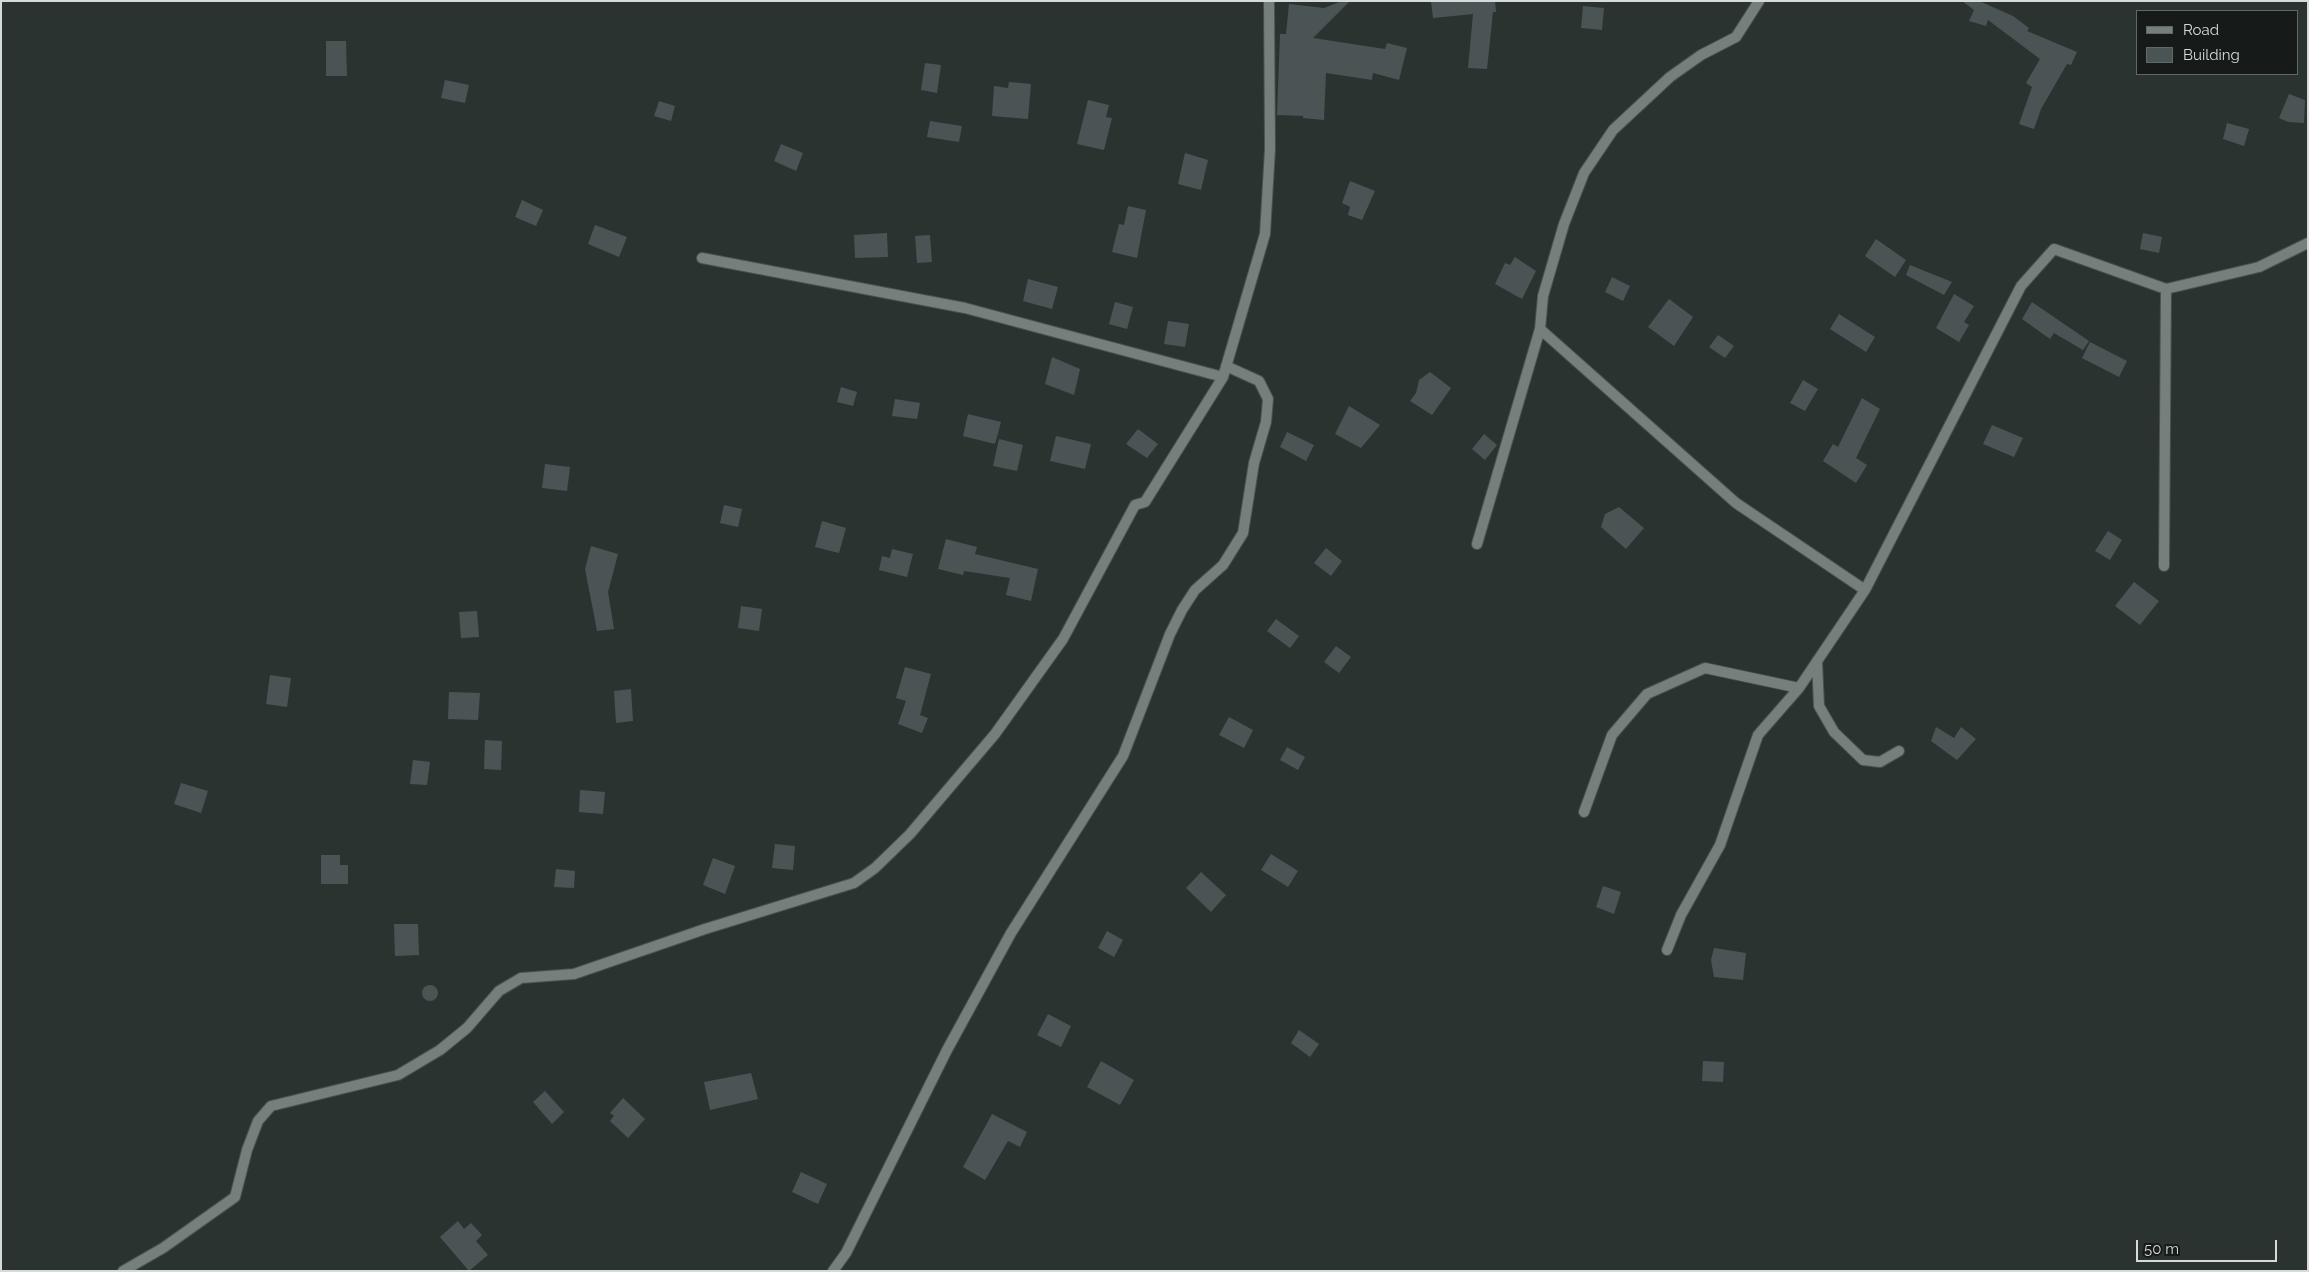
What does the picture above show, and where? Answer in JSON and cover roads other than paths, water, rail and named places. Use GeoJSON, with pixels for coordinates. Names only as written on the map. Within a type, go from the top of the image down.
{"type":"FeatureCollection","features":[{"type":"Feature","properties":{"kind":"street"},"geometry":{"type":"LineString","coordinates":[[123,1271],[163,1248],[235,1197],[247,1150],[258,1121],[271,1106],[398,1075],[440,1050],[467,1028],[499,991],[521,978],[574,974],[705,929],[854,883],[875,868],[910,834],[995,734],[1063,639],[1135,505],[1145,502],[1222,377],[1265,234],[1270,149],[1269,1]]}},
{"type":"Feature","properties":{"kind":"street"},"geometry":{"type":"LineString","coordinates":[[1477,544],[1540,329],[1543,296],[1564,224],[1584,173],[1613,130],[1670,77],[1701,54],[1736,37],[1759,1]]}},
{"type":"Feature","properties":{"kind":"street"},"geometry":{"type":"LineString","coordinates":[[1666,950],[1681,915],[1720,845],[1758,735],[1799,688],[1866,590],[2021,286],[2054,249],[2166,289],[2259,267],[2308,243]]}},
{"type":"Feature","properties":{"kind":"street"},"geometry":{"type":"LineString","coordinates":[[702,258],[966,308],[1222,377]]}},
{"type":"Feature","properties":{"kind":"street"},"geometry":{"type":"LineString","coordinates":[[2164,566],[2166,289]]}},
{"type":"Feature","properties":{"kind":"street"},"geometry":{"type":"LineString","coordinates":[[1540,329],[1736,503],[1866,590]]}},
{"type":"Feature","properties":{"kind":"street"},"geometry":{"type":"LineString","coordinates":[[833,1271],[846,1253],[947,1050],[1011,933],[1123,756],[1170,634],[1182,610],[1196,590],[1223,565],[1243,533],[1254,463],[1266,422],[1268,399],[1259,381],[1226,366]]}},
{"type":"Feature","properties":{"kind":"street"},"geometry":{"type":"LineString","coordinates":[[1817,662],[1819,706],[1834,732],[1863,760],[1880,762],[1900,751]]}},
{"type":"Feature","properties":{"kind":"street"},"geometry":{"type":"LineString","coordinates":[[1584,812],[1612,735],[1647,694],[1705,668],[1799,688]]}}]}
